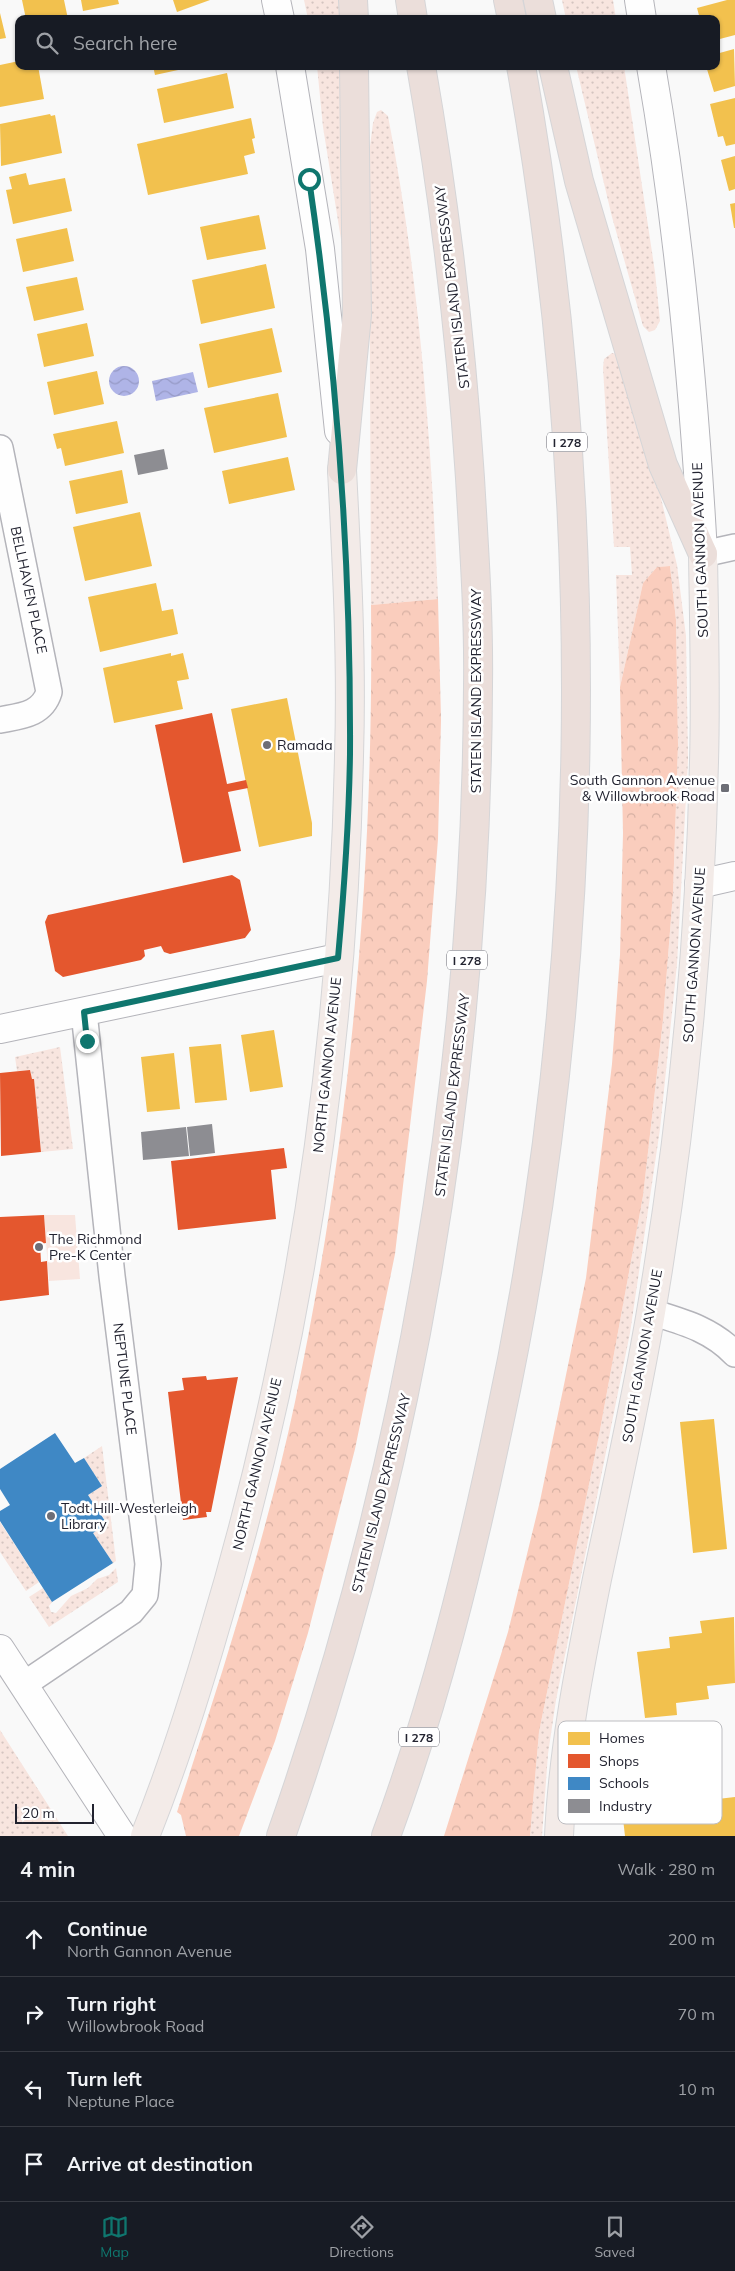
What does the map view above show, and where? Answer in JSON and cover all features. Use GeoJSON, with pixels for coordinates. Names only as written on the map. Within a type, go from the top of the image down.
{"type":"FeatureCollection","features":[{"type":"Feature","properties":{"kind":"highway"},"geometry":{"type":"LineString","coordinates":[[353,0],[354,15]]}},
{"type":"Feature","properties":{"kind":"highway"},"geometry":{"type":"LineString","coordinates":[[410,0],[412,15]]}},
{"type":"Feature","properties":{"kind":"highway"},"geometry":{"type":"LineString","coordinates":[[508,0],[511,15]]}},
{"type":"Feature","properties":{"kind":"highway"},"geometry":{"type":"LineString","coordinates":[[538,0],[541,15]]}},
{"type":"Feature","properties":{"kind":"highway"},"geometry":{"type":"LineString","coordinates":[[342,470],[357,315],[354,70]]}},
{"type":"Feature","properties":{"kind":"highway","name":"STATEN ISLAND EXPRESSWAY"},"geometry":{"type":"LineString","coordinates":[[281,1836],[337,1666],[389,1467],[406,1393],[441,1188],[466,971],[474,830],[478,684],[474,542],[459,336],[440,183],[423,70]]}},
{"type":"Feature","properties":{"kind":"highway","name":"I 278"},"geometry":{"type":"LineString","coordinates":[[386,1836],[448,1638],[483,1499],[511,1368],[544,1170],[569,939],[576,724],[572,514],[562,370],[550,266],[537,161],[521,70]]}},
{"type":"Feature","properties":{"kind":"highway"},"geometry":{"type":"LineString","coordinates":[[554,70],[579,181],[662,465],[703,554]]}},
{"type":"Feature","properties":{"kind":"main road"},"geometry":{"type":"LineString","coordinates":[[276,0],[279,15]]}},
{"type":"Feature","properties":{"kind":"main road"},"geometry":{"type":"LineString","coordinates":[[639,0],[641,15]]}},
{"type":"Feature","properties":{"kind":"main road","name":"NORTH GANNON AVENUE"},"geometry":{"type":"LineString","coordinates":[[145,1836],[160,1798],[222,1603],[268,1423],[286,1337],[314,1176],[338,958],[350,757],[349,639],[342,470],[321,258],[291,70]]}},
{"type":"Feature","properties":{"kind":"main road","name":"SOUTH GANNON AVENUE"},"geometry":{"type":"LineString","coordinates":[[571,1721],[651,1312],[677,1140],[689,1025],[699,884],[704,762],[703,554],[694,408],[682,287],[652,70]]}},
{"type":"Feature","properties":{"kind":"main road"},"geometry":{"type":"LineString","coordinates":[[699,884],[735,876]]}},
{"type":"Feature","properties":{"kind":"main road"},"geometry":{"type":"LineString","coordinates":[[0,1029],[338,958]]}},
{"type":"Feature","properties":{"kind":"main road"},"geometry":{"type":"LineString","coordinates":[[0,1650],[122,1836]]}},
{"type":"Feature","properties":{"kind":"street","name":"BELLHAVEN PLACE"},"geometry":{"type":"LineString","coordinates":[[0,448],[49,692],[46,703],[36,711],[0,720]]}},
{"type":"Feature","properties":{"kind":"street"},"geometry":{"type":"LineString","coordinates":[[703,554],[735,547]]}},
{"type":"Feature","properties":{"kind":"street","name":"NEPTUNE PLACE"},"geometry":{"type":"LineString","coordinates":[[23,1684],[131,1612],[145,1594],[148,1564],[112,1276],[84,1012]]}},
{"type":"Feature","properties":{"kind":"street"},"geometry":{"type":"LineString","coordinates":[[651,1312],[695,1326],[721,1340],[735,1354]]}},
{"type":"Feature","properties":{"kind":"shaded area"},"geometry":{"type":"Polygon","coordinates":[[[304,0],[339,0],[339,15],[307,15],[304,0]]]}},
{"type":"Feature","properties":{"kind":"shaded area"},"geometry":{"type":"Polygon","coordinates":[[[562,0],[613,0],[615,15],[565,15],[562,0]]]}},
{"type":"Feature","properties":{"kind":"shaded area"},"geometry":{"type":"Polygon","coordinates":[[[317,70],[340,70],[344,258],[323,127],[317,70]]]}},
{"type":"Feature","properties":{"kind":"shaded area"},"geometry":{"type":"Polygon","coordinates":[[[577,70],[625,70],[655,272],[660,321],[655,330],[649,332],[643,326],[612,217],[577,70]]]}},
{"type":"Feature","properties":{"kind":"shaded area"},"geometry":{"type":"Polygon","coordinates":[[[381,110],[388,116],[399,176],[416,296],[432,478],[438,599],[371,605],[369,154],[373,123],[377,112],[381,110]]]}},
{"type":"Feature","properties":{"kind":"shaded area"},"geometry":{"type":"Polygon","coordinates":[[[612,353],[617,354],[649,448],[677,565],[686,636],[688,760],[677,964],[660,1129],[630,1333],[556,1700],[548,1754],[542,1836],[530,1836],[539,1732],[600,1430],[643,1196],[663,1020],[673,893],[678,745],[676,620],[670,566],[657,567],[643,583],[620,687],[616,575],[632,575],[630,547],[614,547],[603,368],[604,359],[612,353]]]}},
{"type":"Feature","properties":{"kind":"shaded area"},"geometry":{"type":"Polygon","coordinates":[[[60,1047],[73,1149],[41,1152],[34,1080],[30,1070],[17,1071],[15,1057],[60,1047]]]}},
{"type":"Feature","properties":{"kind":"shaded area"},"geometry":{"type":"Polygon","coordinates":[[[44,1215],[75,1215],[80,1279],[49,1281],[44,1215]]]}},
{"type":"Feature","properties":{"kind":"shaded area"},"geometry":{"type":"Polygon","coordinates":[[[102,1446],[116,1561],[113,1563],[93,1533],[107,1523],[88,1495],[102,1486],[84,1458],[102,1446]]]}},
{"type":"Feature","properties":{"kind":"shaded area"},"geometry":{"type":"Polygon","coordinates":[[[0,1522],[39,1582],[26,1591],[0,1552],[0,1522]]]}},
{"type":"Feature","properties":{"kind":"shaded area"},"geometry":{"type":"Polygon","coordinates":[[[116,1568],[118,1582],[49,1627],[29,1597],[43,1588],[52,1602],[49,1606],[51,1612],[56,1613],[71,1596],[88,1588],[97,1579],[109,1575],[116,1568]]]}},
{"type":"Feature","properties":{"kind":"shaded area"},"geometry":{"type":"Polygon","coordinates":[[[0,1730],[68,1836],[0,1836],[0,1730]]]}},
{"type":"Feature","properties":{"kind":"green space"},"geometry":{"type":"Polygon","coordinates":[[[670,566],[676,620],[678,745],[673,893],[663,1020],[643,1196],[600,1430],[539,1732],[530,1836],[444,1836],[508,1632],[540,1501],[586,1278],[612,1064],[620,955],[623,833],[620,687],[643,583],[657,567],[670,566]]]}},
{"type":"Feature","properties":{"kind":"green space"},"geometry":{"type":"Polygon","coordinates":[[[438,599],[441,720],[438,839],[427,981],[395,1254],[355,1449],[308,1633],[275,1741],[239,1836],[186,1836],[181,1815],[177,1812],[226,1660],[270,1506],[295,1402],[314,1304],[330,1205],[355,1006],[363,906],[371,705],[371,605],[438,599]]]}},
{"type":"Feature","properties":{"kind":"water"},"geometry":{"type":"Polygon","coordinates":[[[124,366],[135,370],[139,381],[135,392],[124,396],[113,392],[109,381],[113,370],[124,366]]]}},
{"type":"Feature","properties":{"kind":"water"},"geometry":{"type":"Polygon","coordinates":[[[193,372],[198,392],[156,401],[152,381],[193,372]]]}},
{"type":"Feature","properties":{"kind":"building: Homes"},"geometry":{"type":"Polygon","coordinates":[[[22,0],[64,0],[67,15],[25,15],[22,0]]]}},
{"type":"Feature","properties":{"kind":"building: Homes"},"geometry":{"type":"Polygon","coordinates":[[[81,0],[118,0],[119,4],[83,11],[81,0]]]}},
{"type":"Feature","properties":{"kind":"building: Homes"},"geometry":{"type":"Polygon","coordinates":[[[173,0],[210,0],[177,12],[173,0]]]}},
{"type":"Feature","properties":{"kind":"building: Homes"},"geometry":{"type":"Polygon","coordinates":[[[727,0],[735,0],[735,35],[720,39],[720,15],[699,15],[697,8],[727,0]]]}},
{"type":"Feature","properties":{"kind":"building: Homes"},"geometry":{"type":"Polygon","coordinates":[[[0,13],[6,38],[0,39],[0,13]]]}},
{"type":"Feature","properties":{"kind":"building: Homes"},"geometry":{"type":"Polygon","coordinates":[[[734,49],[735,86],[714,92],[707,70],[720,70],[720,53],[734,49]]]}},
{"type":"Feature","properties":{"kind":"building: Homes"},"geometry":{"type":"Polygon","coordinates":[[[15,62],[15,70],[39,70],[44,99],[0,107],[0,65],[15,62]]]}},
{"type":"Feature","properties":{"kind":"building: Homes"},"geometry":{"type":"Polygon","coordinates":[[[154,70],[178,70],[155,75],[154,70]]]}},
{"type":"Feature","properties":{"kind":"building: Homes"},"geometry":{"type":"Polygon","coordinates":[[[227,73],[234,108],[164,123],[157,89],[227,73]]]}},
{"type":"Feature","properties":{"kind":"building: Homes"},"geometry":{"type":"Polygon","coordinates":[[[735,98],[735,144],[726,146],[723,136],[718,137],[710,104],[735,98]]]}},
{"type":"Feature","properties":{"kind":"building: Homes"},"geometry":{"type":"Polygon","coordinates":[[[50,114],[51,116],[55,115],[62,153],[1,166],[0,124],[50,114]]]}},
{"type":"Feature","properties":{"kind":"building: Homes"},"geometry":{"type":"Polygon","coordinates":[[[251,118],[255,138],[252,139],[255,153],[244,156],[248,174],[148,195],[137,144],[251,118]]]}},
{"type":"Feature","properties":{"kind":"building: Homes"},"geometry":{"type":"Polygon","coordinates":[[[735,156],[735,189],[729,191],[721,160],[735,156]]]}},
{"type":"Feature","properties":{"kind":"building: Homes"},"geometry":{"type":"Polygon","coordinates":[[[26,173],[29,185],[65,178],[72,211],[13,224],[6,190],[12,189],[9,177],[26,173]]]}},
{"type":"Feature","properties":{"kind":"building: Homes"},"geometry":{"type":"Polygon","coordinates":[[[735,203],[735,228],[734,228],[730,204],[735,203]]]}},
{"type":"Feature","properties":{"kind":"building: Homes"},"geometry":{"type":"Polygon","coordinates":[[[259,215],[266,249],[207,260],[200,227],[259,215]]]}},
{"type":"Feature","properties":{"kind":"building: Homes"},"geometry":{"type":"Polygon","coordinates":[[[67,228],[74,261],[23,272],[16,239],[67,228]]]}},
{"type":"Feature","properties":{"kind":"building: Homes"},"geometry":{"type":"Polygon","coordinates":[[[266,264],[275,308],[201,324],[192,280],[266,264]]]}},
{"type":"Feature","properties":{"kind":"building: Homes"},"geometry":{"type":"Polygon","coordinates":[[[77,277],[84,310],[34,321],[26,287],[77,277]]]}},
{"type":"Feature","properties":{"kind":"building: Homes"},"geometry":{"type":"Polygon","coordinates":[[[87,323],[94,356],[44,367],[37,334],[87,323]]]}},
{"type":"Feature","properties":{"kind":"building: Homes"},"geometry":{"type":"Polygon","coordinates":[[[272,328],[282,372],[208,388],[199,344],[272,328]]]}},
{"type":"Feature","properties":{"kind":"building: Homes"},"geometry":{"type":"Polygon","coordinates":[[[97,371],[104,404],[54,415],[47,382],[97,371]]]}},
{"type":"Feature","properties":{"kind":"building: Homes"},"geometry":{"type":"Polygon","coordinates":[[[278,393],[287,437],[214,453],[204,408],[278,393]]]}},
{"type":"Feature","properties":{"kind":"building: Homes"},"geometry":{"type":"Polygon","coordinates":[[[117,421],[124,453],[65,466],[61,448],[57,449],[53,434],[117,421]]]}},
{"type":"Feature","properties":{"kind":"building: Homes"},"geometry":{"type":"Polygon","coordinates":[[[288,457],[295,490],[229,504],[222,471],[288,457]]]}},
{"type":"Feature","properties":{"kind":"building: Homes"},"geometry":{"type":"Polygon","coordinates":[[[122,470],[128,503],[76,514],[69,481],[122,470]]]}},
{"type":"Feature","properties":{"kind":"building: Homes"},"geometry":{"type":"Polygon","coordinates":[[[140,512],[152,566],[85,581],[73,527],[140,512]]]}},
{"type":"Feature","properties":{"kind":"building: Homes"},"geometry":{"type":"Polygon","coordinates":[[[156,583],[162,611],[173,609],[178,634],[100,652],[88,597],[156,583]]]}},
{"type":"Feature","properties":{"kind":"building: Homes"},"geometry":{"type":"Polygon","coordinates":[[[171,653],[171,656],[183,653],[189,679],[177,681],[183,709],[114,723],[103,668],[171,653]]]}},
{"type":"Feature","properties":{"kind":"building: Homes","name":"Ramada"},"geometry":{"type":"Polygon","coordinates":[[[287,698],[312,823],[312,836],[259,847],[231,709],[287,698]]]}},
{"type":"Feature","properties":{"kind":"building: Homes"},"geometry":{"type":"Polygon","coordinates":[[[274,1030],[283,1087],[250,1092],[241,1035],[274,1030]]]}},
{"type":"Feature","properties":{"kind":"building: Homes"},"geometry":{"type":"Polygon","coordinates":[[[221,1044],[227,1100],[195,1103],[189,1047],[221,1044]]]}},
{"type":"Feature","properties":{"kind":"building: Homes"},"geometry":{"type":"Polygon","coordinates":[[[174,1053],[180,1109],[147,1112],[141,1057],[174,1053]]]}},
{"type":"Feature","properties":{"kind":"building: Homes"},"geometry":{"type":"Polygon","coordinates":[[[714,1419],[727,1549],[693,1553],[680,1422],[714,1419]]]}},
{"type":"Feature","properties":{"kind":"building: Homes"},"geometry":{"type":"Polygon","coordinates":[[[734,1617],[735,1683],[707,1686],[709,1699],[676,1703],[677,1715],[645,1718],[637,1652],[670,1648],[669,1637],[702,1633],[700,1621],[734,1617]]]}},
{"type":"Feature","properties":{"kind":"building: Homes"},"geometry":{"type":"Polygon","coordinates":[[[735,1797],[735,1836],[625,1836],[624,1824],[722,1824],[722,1798],[735,1797]]]}},
{"type":"Feature","properties":{"kind":"building: Shops"},"geometry":{"type":"Polygon","coordinates":[[[212,713],[227,784],[246,780],[248,788],[228,792],[241,851],[183,863],[155,725],[212,713]]]}},
{"type":"Feature","properties":{"kind":"building: Shops"},"geometry":{"type":"Polygon","coordinates":[[[232,875],[240,880],[251,930],[245,938],[170,954],[164,952],[161,946],[144,950],[145,956],[141,960],[63,977],[55,971],[45,922],[48,915],[232,875]]]}},
{"type":"Feature","properties":{"kind":"building: Shops"},"geometry":{"type":"Polygon","coordinates":[[[30,1070],[32,1079],[34,1079],[41,1152],[1,1156],[0,1073],[30,1070]]]}},
{"type":"Feature","properties":{"kind":"building: Shops"},"geometry":{"type":"Polygon","coordinates":[[[284,1148],[287,1168],[271,1170],[276,1219],[178,1230],[171,1161],[284,1148]]]}},
{"type":"Feature","properties":{"kind":"building: Shops"},"geometry":{"type":"Polygon","coordinates":[[[44,1215],[46,1243],[40,1244],[41,1262],[47,1261],[49,1295],[0,1301],[0,1217],[44,1215]]]}},
{"type":"Feature","properties":{"kind":"building: Shops"},"geometry":{"type":"Polygon","coordinates":[[[206,1376],[207,1380],[238,1377],[211,1512],[206,1512],[207,1517],[183,1520],[168,1392],[184,1390],[182,1378],[206,1376]]]}},
{"type":"Feature","properties":{"kind":"building: Schools","name":"Todt Hill-Westerleigh Library"},"geometry":{"type":"Polygon","coordinates":[[[55,1433],[75,1463],[84,1458],[102,1486],[88,1495],[107,1524],[93,1533],[113,1563],[52,1602],[0,1521],[0,1511],[10,1505],[0,1489],[0,1469],[55,1433]]]}},
{"type":"Feature","properties":{"kind":"building: Industry"},"geometry":{"type":"Polygon","coordinates":[[[164,449],[168,469],[138,475],[134,455],[164,449]]]}},
{"type":"Feature","properties":{"kind":"building: Industry"},"geometry":{"type":"Polygon","coordinates":[[[212,1124],[215,1153],[190,1156],[187,1127],[212,1124]]]}},
{"type":"Feature","properties":{"kind":"building: Industry"},"geometry":{"type":"Polygon","coordinates":[[[186,1127],[189,1156],[143,1160],[141,1132],[186,1127]]]}},
{"type":"Feature","properties":{"kind":"place","name":"Ramada"},"geometry":{"type":"Point","coordinates":[267,745]}},
{"type":"Feature","properties":{"kind":"place","name":"South Gannon Avenue & Willowbrook Road"},"geometry":{"type":"Point","coordinates":[725,788]}},
{"type":"Feature","properties":{"kind":"place","name":"The Richmond Pre-K Center"},"geometry":{"type":"Point","coordinates":[39,1247]}},
{"type":"Feature","properties":{"kind":"place","name":"Todt Hill-Westerleigh Library"},"geometry":{"type":"Point","coordinates":[51,1516]}},
{"type":"Feature","properties":{"kind":"route"},"geometry":{"type":"LineString","coordinates":[[87,1041],[84,1012],[338,958],[350,757],[346,540],[329,322],[309,179]]}}]}
